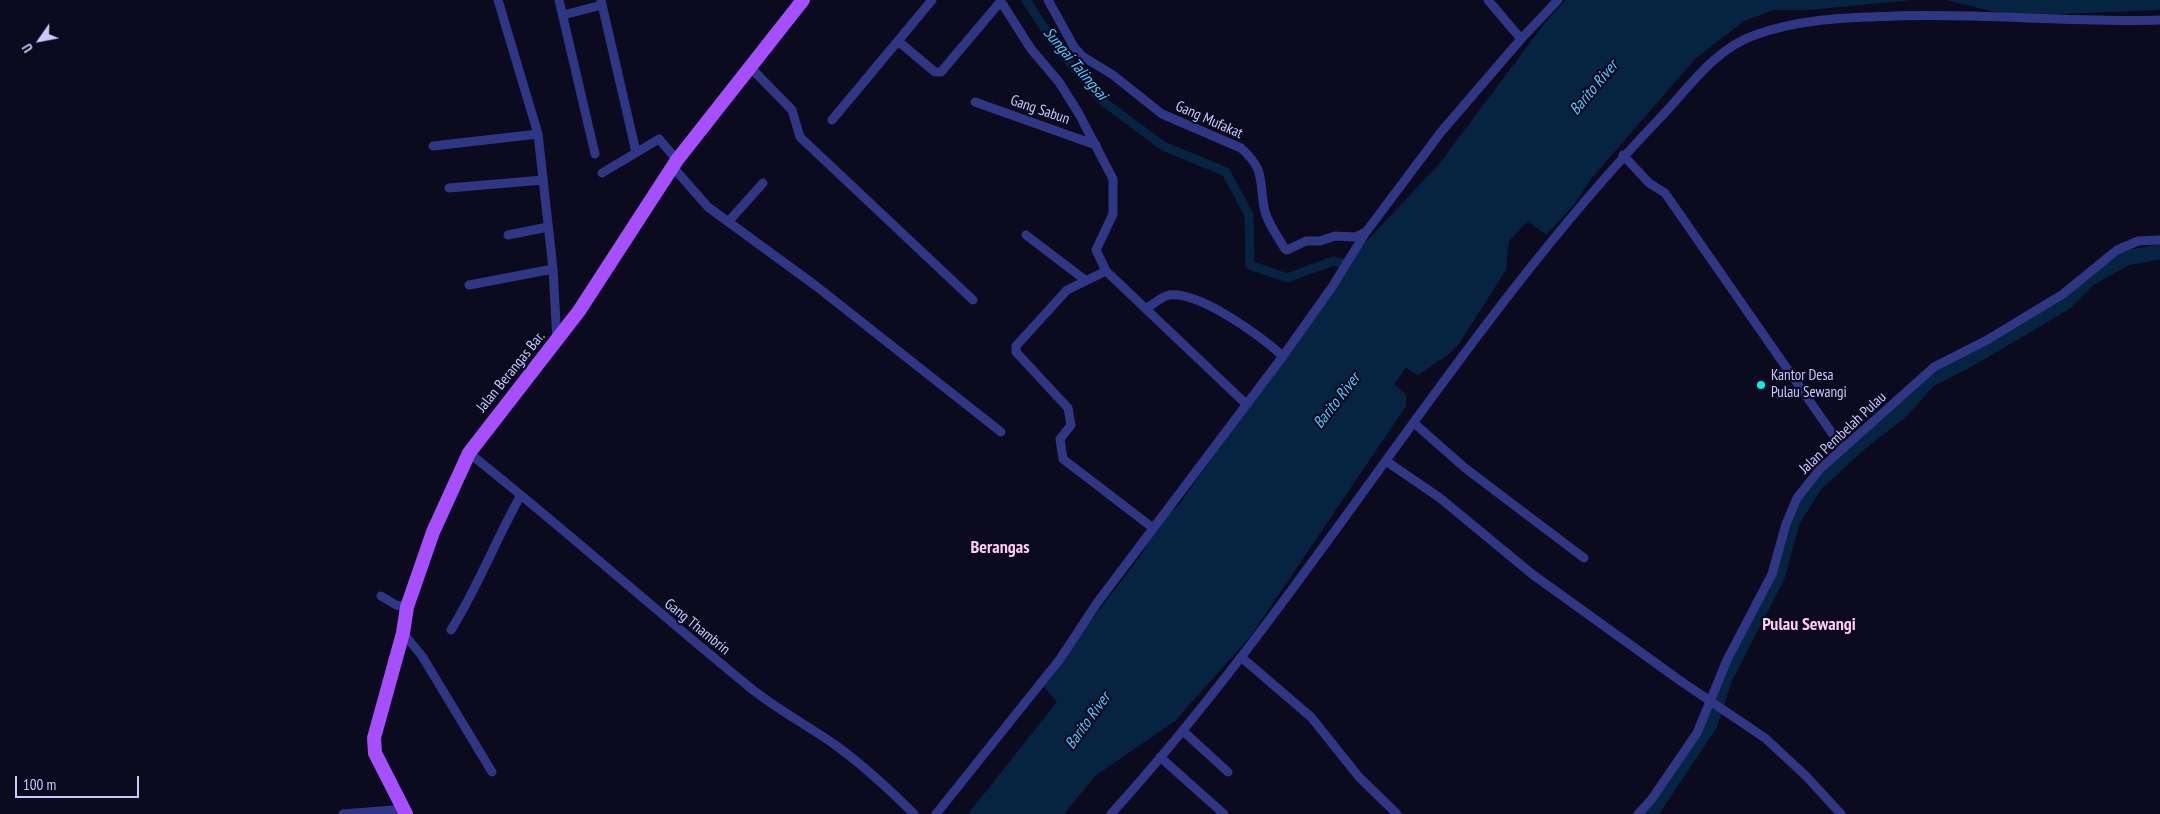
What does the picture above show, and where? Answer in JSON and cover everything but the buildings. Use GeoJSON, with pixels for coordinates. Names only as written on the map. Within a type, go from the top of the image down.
{"type":"FeatureCollection","features":[{"type":"Feature","properties":{"kind":"main road","name":"Jalan Berangas Bar."},"geometry":{"type":"LineString","coordinates":[[406,812],[376,752],[374,738],[403,633],[407,608],[433,532],[469,453],[495,417],[557,341],[626,240],[648,202],[675,163],[803,0]]}},
{"type":"Feature","properties":{"kind":"street"},"geometry":{"type":"LineString","coordinates":[[498,0],[538,134],[553,269],[557,341]]}},
{"type":"Feature","properties":{"kind":"street"},"geometry":{"type":"LineString","coordinates":[[559,0],[595,154]]}},
{"type":"Feature","properties":{"kind":"street"},"geometry":{"type":"LineString","coordinates":[[832,120],[932,0]]}},
{"type":"Feature","properties":{"kind":"street"},"geometry":{"type":"LineString","coordinates":[[898,41],[935,72],[942,72],[1000,0],[1031,49],[1059,82],[1113,178],[1115,186],[1113,214],[1096,250],[1106,271],[1246,404]]}},
{"type":"Feature","properties":{"kind":"street","name":"Gang Mufakat"},"geometry":{"type":"LineString","coordinates":[[1048,0],[1074,47],[1082,56],[1113,75],[1162,114],[1240,148],[1250,156],[1261,172],[1264,208],[1285,249],[1288,250],[1306,241],[1320,241],[1336,236],[1355,237],[1365,234]]}},
{"type":"Feature","properties":{"kind":"street"},"geometry":{"type":"LineString","coordinates":[[1488,0],[1521,38]]}},
{"type":"Feature","properties":{"kind":"street"},"geometry":{"type":"LineString","coordinates":[[936,814],[1060,659],[1153,528],[1283,356],[1334,283],[1365,234],[1441,132],[1521,38],[1558,0]]}},
{"type":"Feature","properties":{"kind":"street"},"geometry":{"type":"LineString","coordinates":[[562,15],[602,2],[636,152]]}},
{"type":"Feature","properties":{"kind":"street"},"geometry":{"type":"LineString","coordinates":[[1111,814],[1184,731],[1241,657],[1521,278],[1623,155],[1722,53],[1749,37],[1795,23],[1847,17],[1944,14],[2070,22],[2160,20]]}},
{"type":"Feature","properties":{"kind":"street"},"geometry":{"type":"LineString","coordinates":[[750,67],[792,110],[796,118],[800,137],[973,300]]}},
{"type":"Feature","properties":{"kind":"street","name":"Gang Sabun"},"geometry":{"type":"LineString","coordinates":[[975,102],[1096,146]]}},
{"type":"Feature","properties":{"kind":"street"},"geometry":{"type":"LineString","coordinates":[[433,146],[538,134]]}},
{"type":"Feature","properties":{"kind":"street"},"geometry":{"type":"LineString","coordinates":[[602,173],[659,139],[708,207],[816,286],[1001,432]]}},
{"type":"Feature","properties":{"kind":"street"},"geometry":{"type":"LineString","coordinates":[[1623,155],[1650,184],[1665,193],[1842,449]]}},
{"type":"Feature","properties":{"kind":"street"},"geometry":{"type":"LineString","coordinates":[[448,188],[543,180]]}},
{"type":"Feature","properties":{"kind":"street"},"geometry":{"type":"LineString","coordinates":[[728,222],[763,183]]}},
{"type":"Feature","properties":{"kind":"street"},"geometry":{"type":"LineString","coordinates":[[508,235],[548,227]]}},
{"type":"Feature","properties":{"kind":"street"},"geometry":{"type":"LineString","coordinates":[[1026,235],[1086,280]]}},
{"type":"Feature","properties":{"kind":"street","name":"Jalan Pembelah Pulau"},"geometry":{"type":"LineString","coordinates":[[1638,814],[1685,754],[1716,706],[1727,660],[1772,574],[1786,524],[1797,498],[1820,470],[1934,367],[1987,340],[2063,294],[2118,250],[2138,240],[2160,240]]}},
{"type":"Feature","properties":{"kind":"street"},"geometry":{"type":"LineString","coordinates":[[468,285],[553,269]]}},
{"type":"Feature","properties":{"kind":"street"},"geometry":{"type":"LineString","coordinates":[[1106,271],[1067,290],[1016,346],[1016,352],[1068,408],[1071,425],[1060,439],[1063,459],[1153,528]]}},
{"type":"Feature","properties":{"kind":"street"},"geometry":{"type":"LineString","coordinates":[[1146,309],[1166,296],[1191,299],[1230,316],[1258,335],[1283,356]]}},
{"type":"Feature","properties":{"kind":"street"},"geometry":{"type":"LineString","coordinates":[[1414,423],[1465,468],[1584,558]]}},
{"type":"Feature","properties":{"kind":"street","name":"Gang Thambrin"},"geometry":{"type":"LineString","coordinates":[[469,453],[553,520],[660,614],[765,699],[837,747],[875,777],[914,814]]}},
{"type":"Feature","properties":{"kind":"street"},"geometry":{"type":"LineString","coordinates":[[1386,460],[1440,498],[1532,574],[1716,706],[1765,738],[1806,776],[1841,814]]}},
{"type":"Feature","properties":{"kind":"street"},"geometry":{"type":"LineString","coordinates":[[451,630],[465,608],[501,530],[521,495]]}},
{"type":"Feature","properties":{"kind":"street"},"geometry":{"type":"LineString","coordinates":[[381,596],[396,605],[407,608]]}},
{"type":"Feature","properties":{"kind":"street"},"geometry":{"type":"LineString","coordinates":[[403,633],[422,656],[492,772]]}},
{"type":"Feature","properties":{"kind":"street"},"geometry":{"type":"LineString","coordinates":[[1241,657],[1311,717],[1359,776],[1397,814]]}},
{"type":"Feature","properties":{"kind":"street"},"geometry":{"type":"LineString","coordinates":[[1184,731],[1228,772]]}},
{"type":"Feature","properties":{"kind":"street"},"geometry":{"type":"LineString","coordinates":[[1160,757],[1224,814]]}},
{"type":"Feature","properties":{"kind":"street"},"geometry":{"type":"LineString","coordinates":[[343,814],[406,812]]}},
{"type":"Feature","properties":{"kind":"water","name":"Barito River"},"geometry":{"type":"Polygon","coordinates":[[[1566,0],[1912,0],[1808,10],[1774,10],[1744,21],[1695,59],[1591,179],[1573,206],[1546,235],[1528,221],[1509,241],[1506,270],[1459,344],[1449,354],[1418,375],[1406,368],[1394,384],[1406,394],[1406,406],[1250,637],[1175,721],[1095,776],[1064,814],[968,814],[1057,702],[1042,685],[1138,559],[1165,517],[1178,506],[1363,245],[1439,164],[1547,20],[1566,0]]]}},
{"type":"Feature","properties":{"kind":"water"},"geometry":{"type":"Polygon","coordinates":[[[1946,0],[2160,0],[2160,10],[2012,16],[1946,0]]]}},
{"type":"Feature","properties":{"kind":"waterway","name":"Sungai Talingsai"},"geometry":{"type":"LineString","coordinates":[[1026,0],[1056,46],[1100,99],[1163,146],[1226,172],[1249,215],[1250,265],[1287,278],[1333,261],[1354,266]]}},
{"type":"Feature","properties":{"kind":"waterway"},"geometry":{"type":"LineString","coordinates":[[1650,814],[1710,724],[1725,678],[1777,577],[1793,520],[1815,485],[1859,444],[1902,410],[1929,380],[1968,360],[2065,303],[2089,279],[2126,258],[2160,252]]}},
{"type":"Feature","properties":{"kind":"place","name":"Kantor Desa Pulau Sewangi"},"geometry":{"type":"Point","coordinates":[1761,385]}},
{"type":"Feature","properties":{"kind":"district","name":"Berangas"},"geometry":{"type":"Point","coordinates":[1000,548]}},
{"type":"Feature","properties":{"kind":"district","name":"Pulau Sewangi"},"geometry":{"type":"Point","coordinates":[1809,625]}}]}
